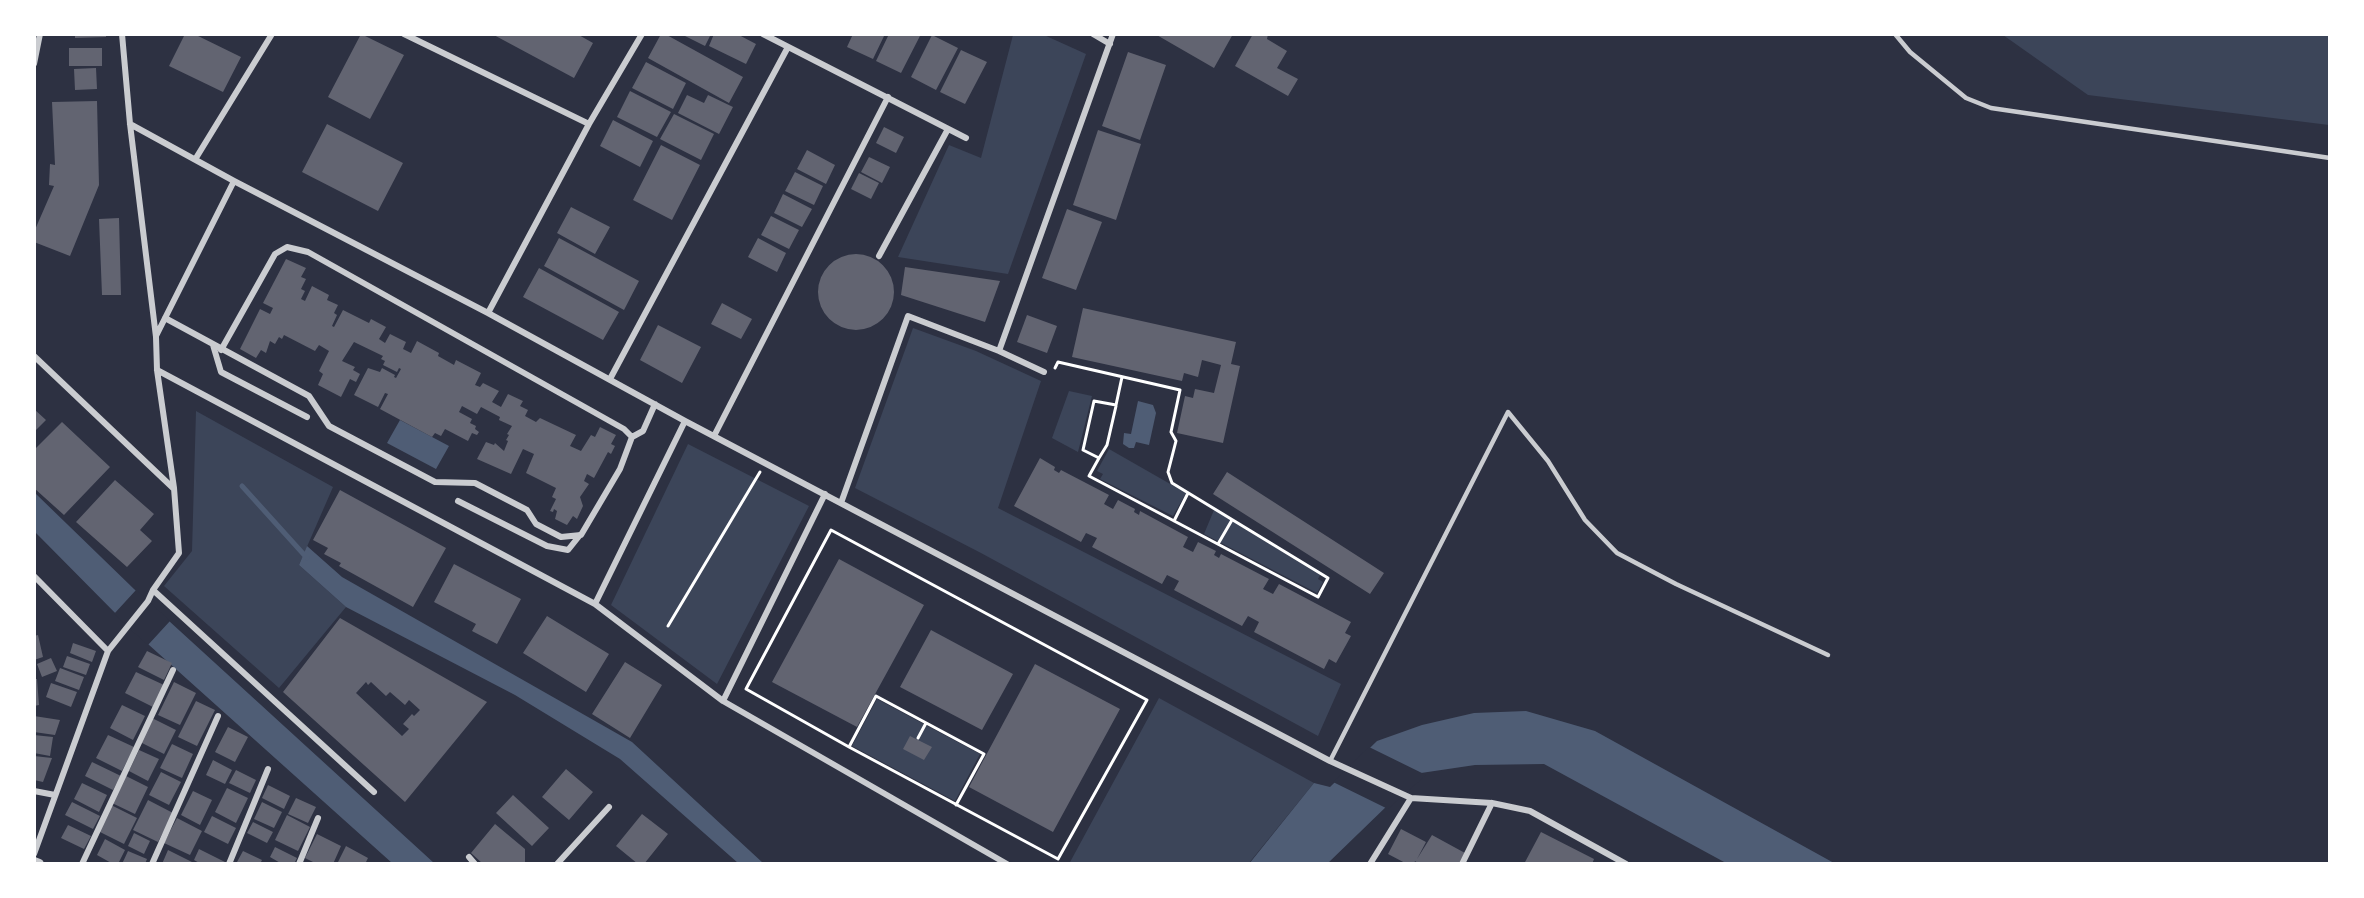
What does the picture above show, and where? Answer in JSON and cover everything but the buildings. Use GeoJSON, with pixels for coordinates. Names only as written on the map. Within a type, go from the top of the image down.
{"type":"FeatureCollection","features":[{"type":"Feature","properties":{"kind":"street"},"geometry":{"type":"LineString","coordinates":[[34,64],[40,34]]}},
{"type":"Feature","properties":{"kind":"street"},"geometry":{"type":"LineString","coordinates":[[34,854],[108,651],[148,601],[179,553],[174,488],[157,370],[156,337],[130,124],[122,34]]}},
{"type":"Feature","properties":{"kind":"street"},"geometry":{"type":"LineString","coordinates":[[195,158],[272,34]]}},
{"type":"Feature","properties":{"kind":"street"},"geometry":{"type":"LineString","coordinates":[[404,34],[589,124]]}},
{"type":"Feature","properties":{"kind":"street"},"geometry":{"type":"LineString","coordinates":[[488,313],[589,124],[642,34]]}},
{"type":"Feature","properties":{"kind":"street"},"geometry":{"type":"LineString","coordinates":[[763,34],[966,138]]}},
{"type":"Feature","properties":{"kind":"street"},"geometry":{"type":"LineString","coordinates":[[1093,34],[1110,44]]}},
{"type":"Feature","properties":{"kind":"street"},"geometry":{"type":"LineString","coordinates":[[999,351],[1113,34]]}},
{"type":"Feature","properties":{"kind":"street"},"geometry":{"type":"LineString","coordinates":[[610,379],[788,46]]}},
{"type":"Feature","properties":{"kind":"street"},"geometry":{"type":"LineString","coordinates":[[714,436],[888,97]]}},
{"type":"Feature","properties":{"kind":"street"},"geometry":{"type":"LineString","coordinates":[[130,124],[234,181],[488,313],[685,421],[1330,761],[1408,798],[1492,803],[1530,811],[1626,864]]}},
{"type":"Feature","properties":{"kind":"street"},"geometry":{"type":"LineString","coordinates":[[879,256],[948,129]]}},
{"type":"Feature","properties":{"kind":"street"},"geometry":{"type":"LineString","coordinates":[[156,337],[234,181]]}},
{"type":"Feature","properties":{"kind":"street"},"geometry":{"type":"LineString","coordinates":[[221,350],[275,254],[287,247],[308,252],[624,429],[632,437]]}},
{"type":"Feature","properties":{"kind":"street"},"geometry":{"type":"LineString","coordinates":[[841,502],[908,316],[999,351],[1044,372]]}},
{"type":"Feature","properties":{"kind":"street"},"geometry":{"type":"LineString","coordinates":[[165,318],[309,396],[329,426],[435,482],[475,483],[527,510],[536,524],[561,537],[581,535]]}},
{"type":"Feature","properties":{"kind":"street"},"geometry":{"type":"LineString","coordinates":[[213,345],[221,372],[307,417]]}},
{"type":"Feature","properties":{"kind":"street"},"geometry":{"type":"LineString","coordinates":[[34,356],[174,488]]}},
{"type":"Feature","properties":{"kind":"street"},"geometry":{"type":"LineString","coordinates":[[157,370],[595,604],[723,701],[1007,864]]}},
{"type":"Feature","properties":{"kind":"street"},"geometry":{"type":"LineString","coordinates":[[458,501],[547,546],[568,550],[581,535],[620,469],[632,437],[643,431],[655,404]]}},
{"type":"Feature","properties":{"kind":"street"},"geometry":{"type":"LineString","coordinates":[[595,604],[685,421]]}},
{"type":"Feature","properties":{"kind":"street"},"geometry":{"type":"LineString","coordinates":[[723,701],[825,494]]}},
{"type":"Feature","properties":{"kind":"street"},"geometry":{"type":"LineString","coordinates":[[34,576],[108,651]]}},
{"type":"Feature","properties":{"kind":"street"},"geometry":{"type":"LineString","coordinates":[[153,590],[374,792]]}},
{"type":"Feature","properties":{"kind":"street"},"geometry":{"type":"LineString","coordinates":[[82,864],[173,670]]}},
{"type":"Feature","properties":{"kind":"street"},"geometry":{"type":"LineString","coordinates":[[152,864],[218,716]]}},
{"type":"Feature","properties":{"kind":"street"},"geometry":{"type":"LineString","coordinates":[[229,864],[268,769]]}},
{"type":"Feature","properties":{"kind":"street"},"geometry":{"type":"LineString","coordinates":[[34,791],[55,795]]}},
{"type":"Feature","properties":{"kind":"street"},"geometry":{"type":"LineString","coordinates":[[1370,864],[1408,798]]}},
{"type":"Feature","properties":{"kind":"street"},"geometry":{"type":"LineString","coordinates":[[1462,864],[1492,803]]}},
{"type":"Feature","properties":{"kind":"street"},"geometry":{"type":"LineString","coordinates":[[556,864],[609,807]]}},
{"type":"Feature","properties":{"kind":"street"},"geometry":{"type":"LineString","coordinates":[[299,864],[318,818]]}},
{"type":"Feature","properties":{"kind":"street"},"geometry":{"type":"LineString","coordinates":[[1607,864],[1612,855]]}},
{"type":"Feature","properties":{"kind":"street"},"geometry":{"type":"LineString","coordinates":[[469,857],[476,864]]}},
{"type":"Feature","properties":{"kind":"street"},"geometry":{"type":"LineString","coordinates":[[34,862],[39,864]]}},
{"type":"Feature","properties":{"kind":"lane"},"geometry":{"type":"LineString","coordinates":[[1895,34],[1910,52],[1966,98],[1991,108],[2330,159]]}},
{"type":"Feature","properties":{"kind":"lane"},"geometry":{"type":"LineString","coordinates":[[1330,761],[1508,412],[1548,461],[1585,520],[1617,553],[1676,584],[1828,655]]}},
{"type":"Feature","properties":{"kind":"path"},"geometry":{"type":"LineString","coordinates":[[1052,375],[1058,362],[1180,390],[1171,432],[1176,441],[1168,472],[1172,483],[1328,578],[1318,597],[1089,476],[1107,445],[1122,377]]}},
{"type":"Feature","properties":{"kind":"path"},"geometry":{"type":"LineString","coordinates":[[1100,458],[1083,450],[1094,401],[1116,405]]}},
{"type":"Feature","properties":{"kind":"path"},"geometry":{"type":"LineString","coordinates":[[668,626],[765,462]]}},
{"type":"Feature","properties":{"kind":"path"},"geometry":{"type":"LineString","coordinates":[[1174,521],[1188,493]]}},
{"type":"Feature","properties":{"kind":"path"},"geometry":{"type":"LineString","coordinates":[[1218,544],[1233,520]]}},
{"type":"Feature","properties":{"kind":"path"},"geometry":{"type":"LineString","coordinates":[[831,530],[1147,700],[1058,859],[956,805],[746,689],[831,530]]}},
{"type":"Feature","properties":{"kind":"path"},"geometry":{"type":"LineString","coordinates":[[849,747],[876,696],[984,754],[956,805]]}},
{"type":"Feature","properties":{"kind":"path"},"geometry":{"type":"LineString","coordinates":[[918,738],[926,723]]}},
{"type":"Feature","properties":{"kind":"shaded area"},"geometry":{"type":"Polygon","coordinates":[[[1013,35],[1044,35],[1086,54],[1008,274],[898,257],[949,145],[981,158],[1013,35]]]}},
{"type":"Feature","properties":{"kind":"shaded area"},"geometry":{"type":"Polygon","coordinates":[[[2003,35],[2329,35],[2329,125],[2088,95],[2003,35]]]}},
{"type":"Feature","properties":{"kind":"shaded area"},"geometry":{"type":"Polygon","coordinates":[[[913,328],[976,351],[1041,381],[998,508],[1341,684],[1318,736],[981,553],[855,488],[913,328]]]}},
{"type":"Feature","properties":{"kind":"shaded area"},"geometry":{"type":"Polygon","coordinates":[[[1069,391],[1092,396],[1078,452],[1052,438],[1069,391]]]}},
{"type":"Feature","properties":{"kind":"shaded area"},"geometry":{"type":"Polygon","coordinates":[[[1138,401],[1153,405],[1156,413],[1149,445],[1136,442],[1134,448],[1129,448],[1123,444],[1124,433],[1131,434],[1138,401]]]}},
{"type":"Feature","properties":{"kind":"shaded area"},"geometry":{"type":"Polygon","coordinates":[[[196,411],[333,487],[299,565],[346,607],[279,688],[164,586],[192,551],[196,411]]]}},
{"type":"Feature","properties":{"kind":"shaded area"},"geometry":{"type":"Polygon","coordinates":[[[400,420],[449,446],[436,469],[387,443],[400,420]]]}},
{"type":"Feature","properties":{"kind":"shaded area"},"geometry":{"type":"Polygon","coordinates":[[[688,444],[809,506],[717,684],[611,605],[688,444]]]}},
{"type":"Feature","properties":{"kind":"shaded area"},"geometry":{"type":"Polygon","coordinates":[[[1109,449],[1186,493],[1173,516],[1100,479],[1103,474],[1097,471],[1109,449]]]}},
{"type":"Feature","properties":{"kind":"shaded area"},"geometry":{"type":"Polygon","coordinates":[[[34,492],[134,589],[434,863],[392,863],[129,627],[35,532],[34,492]]]}},
{"type":"Feature","properties":{"kind":"shaded area"},"geometry":{"type":"Polygon","coordinates":[[[1214,510],[1320,575],[1318,579],[1323,582],[1317,593],[1204,534],[1214,510]]]}},
{"type":"Feature","properties":{"kind":"shaded area"},"geometry":{"type":"Polygon","coordinates":[[[307,546],[342,577],[632,742],[763,863],[738,863],[620,759],[515,695],[346,607],[299,565],[307,546]]]}},
{"type":"Feature","properties":{"kind":"shaded area"},"geometry":{"type":"Polygon","coordinates":[[[1159,698],[1314,783],[1249,863],[1069,864],[1159,698]]]}},
{"type":"Feature","properties":{"kind":"shaded area"},"geometry":{"type":"Polygon","coordinates":[[[877,699],[980,754],[955,801],[852,746],[877,699]]]}},
{"type":"Feature","properties":{"kind":"shaded area"},"geometry":{"type":"Polygon","coordinates":[[[1526,711],[1595,731],[1834,863],[1726,863],[1544,764],[1475,765],[1421,773],[1328,863],[1249,864],[1314,783],[1330,787],[1377,741],[1422,725],[1474,713],[1526,711]]]}},
{"type":"Feature","properties":{"kind":"pier"},"geometry":{"type":"Polygon","coordinates":[[[136,590],[170,621],[148,645],[114,614],[136,590]]]}},
{"type":"Feature","properties":{"kind":"pier"},"geometry":{"type":"Polygon","coordinates":[[[1369,747],[1426,775],[1388,809],[1333,782],[1369,747]]]}},
{"type":"Feature","properties":{"kind":"waterway"},"geometry":{"type":"LineString","coordinates":[[242,486],[307,558]]}}]}
